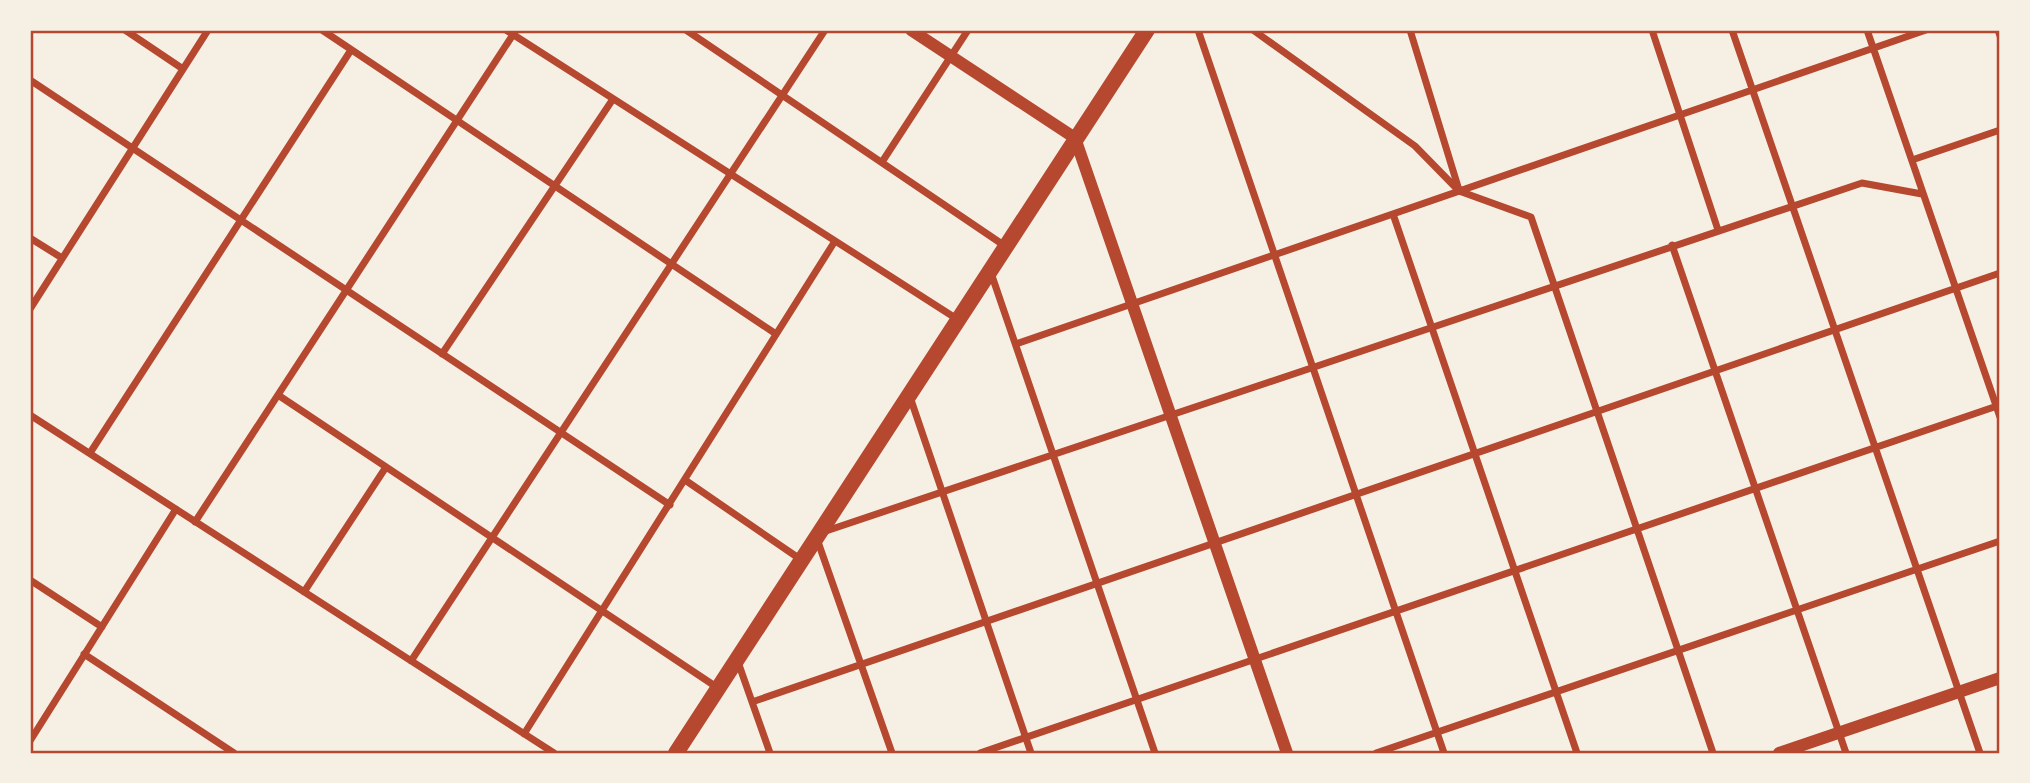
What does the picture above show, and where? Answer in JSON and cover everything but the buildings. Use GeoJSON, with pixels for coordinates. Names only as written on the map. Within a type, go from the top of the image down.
{"type":"FeatureCollection","features":[{"type":"Feature","properties":{"kind":"main road"},"geometry":{"type":"LineString","coordinates":[[676,753],[908,393],[1147,30]]}},
{"type":"Feature","properties":{"kind":"street"},"geometry":{"type":"LineString","coordinates":[[125,30],[183,69]]}},
{"type":"Feature","properties":{"kind":"street"},"geometry":{"type":"LineString","coordinates":[[30,309],[208,30]]}},
{"type":"Feature","properties":{"kind":"street"},"geometry":{"type":"LineString","coordinates":[[322,30],[776,334]]}},
{"type":"Feature","properties":{"kind":"street"},"geometry":{"type":"LineString","coordinates":[[686,30],[1005,246]]}},
{"type":"Feature","properties":{"kind":"street"},"geometry":{"type":"LineString","coordinates":[[411,661],[825,30]]}},
{"type":"Feature","properties":{"kind":"street"},"geometry":{"type":"LineString","coordinates":[[911,30],[1075,138],[1287,753]]}},
{"type":"Feature","properties":{"kind":"street"},"geometry":{"type":"LineString","coordinates":[[882,162],[968,30]]}},
{"type":"Feature","properties":{"kind":"street"},"geometry":{"type":"LineString","coordinates":[[1198,30],[1444,753]]}},
{"type":"Feature","properties":{"kind":"street"},"geometry":{"type":"LineString","coordinates":[[1253,30],[1415,146],[1460,191],[1531,217],[1713,753]]}},
{"type":"Feature","properties":{"kind":"street"},"geometry":{"type":"LineString","coordinates":[[1410,30],[1460,191]]}},
{"type":"Feature","properties":{"kind":"street"},"geometry":{"type":"LineString","coordinates":[[1652,30],[1718,230]]}},
{"type":"Feature","properties":{"kind":"street"},"geometry":{"type":"LineString","coordinates":[[1732,30],[1980,753]]}},
{"type":"Feature","properties":{"kind":"street"},"geometry":{"type":"LineString","coordinates":[[1867,30],[2000,417]]}},
{"type":"Feature","properties":{"kind":"street"},"geometry":{"type":"LineString","coordinates":[[1016,344],[1926,30]]}},
{"type":"Feature","properties":{"kind":"street"},"geometry":{"type":"LineString","coordinates":[[1998,30],[2000,36]]}},
{"type":"Feature","properties":{"kind":"street"},"geometry":{"type":"LineString","coordinates":[[195,522],[457,120],[511,31],[957,319]]}},
{"type":"Feature","properties":{"kind":"street"},"geometry":{"type":"LineString","coordinates":[[90,453],[351,50]]}},
{"type":"Feature","properties":{"kind":"street"},"geometry":{"type":"LineString","coordinates":[[30,80],[670,505]]}},
{"type":"Feature","properties":{"kind":"street"},"geometry":{"type":"LineString","coordinates":[[442,354],[613,99]]}},
{"type":"Feature","properties":{"kind":"street"},"geometry":{"type":"LineString","coordinates":[[1912,160],[2000,130]]}},
{"type":"Feature","properties":{"kind":"street"},"geometry":{"type":"LineString","coordinates":[[891,753],[816,535],[1861,183],[1922,194]]}},
{"type":"Feature","properties":{"kind":"street"},"geometry":{"type":"LineString","coordinates":[[1393,214],[1577,753]]}},
{"type":"Feature","properties":{"kind":"street"},"geometry":{"type":"LineString","coordinates":[[30,238],[62,258]]}},
{"type":"Feature","properties":{"kind":"street"},"geometry":{"type":"LineString","coordinates":[[524,734],[835,241]]}},
{"type":"Feature","properties":{"kind":"street"},"geometry":{"type":"LineString","coordinates":[[1672,245],[1846,753]]}},
{"type":"Feature","properties":{"kind":"street"},"geometry":{"type":"LineString","coordinates":[[990,269],[1155,753]]}},
{"type":"Feature","properties":{"kind":"street"},"geometry":{"type":"LineString","coordinates":[[752,702],[2000,273]]}},
{"type":"Feature","properties":{"kind":"street"},"geometry":{"type":"LineString","coordinates":[[908,393],[1031,753]]}},
{"type":"Feature","properties":{"kind":"street"},"geometry":{"type":"LineString","coordinates":[[278,395],[718,688]]}},
{"type":"Feature","properties":{"kind":"street"},"geometry":{"type":"LineString","coordinates":[[980,753],[1998,406]]}},
{"type":"Feature","properties":{"kind":"street"},"geometry":{"type":"LineString","coordinates":[[30,415],[554,753]]}},
{"type":"Feature","properties":{"kind":"street"},"geometry":{"type":"LineString","coordinates":[[304,592],[386,467]]}},
{"type":"Feature","properties":{"kind":"street"},"geometry":{"type":"LineString","coordinates":[[685,480],[800,559]]}},
{"type":"Feature","properties":{"kind":"street"},"geometry":{"type":"LineString","coordinates":[[30,741],[176,509]]}},
{"type":"Feature","properties":{"kind":"street"},"geometry":{"type":"LineString","coordinates":[[1376,753],[2000,541]]}},
{"type":"Feature","properties":{"kind":"street"},"geometry":{"type":"LineString","coordinates":[[30,580],[102,627]]}},
{"type":"Feature","properties":{"kind":"street"},"geometry":{"type":"LineString","coordinates":[[84,654],[234,753]]}},
{"type":"Feature","properties":{"kind":"street"},"geometry":{"type":"LineString","coordinates":[[737,658],[770,753]]}},
{"type":"Feature","properties":{"kind":"street"},"geometry":{"type":"LineString","coordinates":[[1779,753],[2000,678]]}}]}
